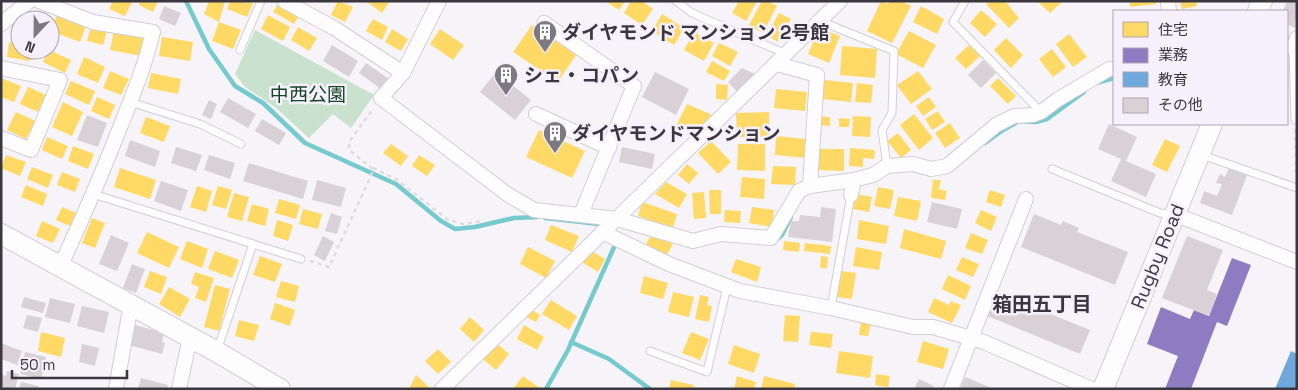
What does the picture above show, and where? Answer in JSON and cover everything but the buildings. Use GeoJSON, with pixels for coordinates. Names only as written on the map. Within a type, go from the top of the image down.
{"type":"FeatureCollection","features":[{"type":"Feature","properties":{"kind":"street"},"geometry":{"type":"LineString","coordinates":[[1,24],[30,1]]}},
{"type":"Feature","properties":{"kind":"street"},"geometry":{"type":"LineString","coordinates":[[39,1],[93,22],[153,32],[146,60],[130,102],[93,194],[60,267]]}},
{"type":"Feature","properties":{"kind":"street"},"geometry":{"type":"LineString","coordinates":[[284,1],[334,28],[403,73]]}},
{"type":"Feature","properties":{"kind":"street"},"geometry":{"type":"LineString","coordinates":[[439,1],[403,73],[381,98],[507,194],[534,210],[581,214],[617,220],[693,241],[722,234],[771,238],[799,191],[810,186],[853,185],[887,166],[913,164],[930,169],[947,166],[996,125],[1014,116],[1034,115],[1041,112],[1057,100],[1109,69],[1113,69]]}},
{"type":"Feature","properties":{"kind":"street"},"geometry":{"type":"LineString","coordinates":[[442,389],[840,1]]}},
{"type":"Feature","properties":{"kind":"street"},"geometry":{"type":"LineString","coordinates":[[544,23],[634,86],[581,214]]}},
{"type":"Feature","properties":{"kind":"street"},"geometry":{"type":"LineString","coordinates":[[781,59],[817,75],[810,186]]}},
{"type":"Feature","properties":{"kind":"street"},"geometry":{"type":"LineString","coordinates":[[1,68],[60,80],[31,150],[1,138]]}},
{"type":"Feature","properties":{"kind":"street"},"geometry":{"type":"LineString","coordinates":[[536,114],[608,148]]}},
{"type":"Feature","properties":{"kind":"street","name":"Rugby Road"},"geometry":{"type":"LineString","coordinates":[[1103,389],[1212,125]]}},
{"type":"Feature","properties":{"kind":"street"},"geometry":{"type":"LineString","coordinates":[[951,389],[1026,199]]}},
{"type":"Feature","properties":{"kind":"street"},"geometry":{"type":"LineString","coordinates":[[1174,214],[1297,262]]}},
{"type":"Feature","properties":{"kind":"street"},"geometry":{"type":"LineString","coordinates":[[602,232],[669,264],[740,291],[830,308],[913,327],[933,326],[972,338],[1092,389]]}},
{"type":"Feature","properties":{"kind":"street"},"geometry":{"type":"LineString","coordinates":[[1,234],[131,304],[280,389]]}},
{"type":"Feature","properties":{"kind":"street"},"geometry":{"type":"LineString","coordinates":[[116,389],[131,304]]}},
{"type":"Feature","properties":{"kind":"street"},"geometry":{"type":"LineString","coordinates":[[179,389],[190,337]]}},
{"type":"Feature","properties":{"kind":"lane"},"geometry":{"type":"LineString","coordinates":[[240,50],[262,1]]}},
{"type":"Feature","properties":{"kind":"lane"},"geometry":{"type":"LineString","coordinates":[[676,1],[692,13],[781,59]]}},
{"type":"Feature","properties":{"kind":"lane"},"geometry":{"type":"LineString","coordinates":[[965,1],[953,22],[1041,112]]}},
{"type":"Feature","properties":{"kind":"lane"},"geometry":{"type":"LineString","coordinates":[[820,21],[894,51],[892,113],[882,130],[887,166]]}},
{"type":"Feature","properties":{"kind":"lane"},"geometry":{"type":"LineString","coordinates":[[1293,45],[1295,120]]}},
{"type":"Feature","properties":{"kind":"lane"},"geometry":{"type":"LineString","coordinates":[[130,102],[200,124],[242,144]]}},
{"type":"Feature","properties":{"kind":"lane"},"geometry":{"type":"LineString","coordinates":[[1199,154],[1211,160],[1296,188]]}},
{"type":"Feature","properties":{"kind":"lane"},"geometry":{"type":"LineString","coordinates":[[1052,169],[1160,213],[1174,214]]}},
{"type":"Feature","properties":{"kind":"lane"},"geometry":{"type":"LineString","coordinates":[[830,308],[853,185]]}},
{"type":"Feature","properties":{"kind":"lane"},"geometry":{"type":"LineString","coordinates":[[93,194],[301,259]]}},
{"type":"Feature","properties":{"kind":"lane"},"geometry":{"type":"LineString","coordinates":[[217,352],[253,244]]}},
{"type":"Feature","properties":{"kind":"lane"},"geometry":{"type":"LineString","coordinates":[[650,351],[708,372],[727,286]]}},
{"type":"Feature","properties":{"kind":"path"},"geometry":{"type":"LineString","coordinates":[[381,98],[349,142],[349,150],[373,168],[396,179],[447,219],[463,224],[484,221]]}},
{"type":"Feature","properties":{"kind":"path"},"geometry":{"type":"LineString","coordinates":[[1295,120],[1296,188]]}},
{"type":"Feature","properties":{"kind":"path"},"geometry":{"type":"LineString","coordinates":[[301,259],[329,267],[373,168]]}},
{"type":"Feature","properties":{"kind":"green space","name":"中西公園"},"geometry":{"type":"Polygon","coordinates":[[[255,30],[374,95],[351,128],[333,114],[309,138],[275,107],[245,87],[235,74],[255,30]]]}},
{"type":"Feature","properties":{"kind":"waterway"},"geometry":{"type":"LineString","coordinates":[[186,1],[209,49],[235,86],[263,103],[305,143],[396,184],[441,221],[455,229],[475,227],[514,218],[537,217]]}},
{"type":"Feature","properties":{"kind":"waterway"},"geometry":{"type":"LineString","coordinates":[[1096,83],[1113,78]]}},
{"type":"Feature","properties":{"kind":"waterway"},"geometry":{"type":"LineString","coordinates":[[985,143],[1019,121],[1036,122],[1047,119],[1084,92]]}},
{"type":"Feature","properties":{"kind":"waterway"},"geometry":{"type":"LineString","coordinates":[[775,241],[782,235],[791,217]]}},
{"type":"Feature","properties":{"kind":"waterway"},"geometry":{"type":"LineString","coordinates":[[545,218],[599,224]]}},
{"type":"Feature","properties":{"kind":"waterway"},"geometry":{"type":"LineString","coordinates":[[546,389],[568,350],[615,245]]}},
{"type":"Feature","properties":{"kind":"waterway"},"geometry":{"type":"LineString","coordinates":[[571,342],[609,359],[650,389]]}},
{"type":"Feature","properties":{"kind":"place","name":"ダイヤモンド マンション 2号館"},"geometry":{"type":"Point","coordinates":[545,53]}},
{"type":"Feature","properties":{"kind":"place","name":"シェ・コパン"},"geometry":{"type":"Point","coordinates":[506,96]}},
{"type":"Feature","properties":{"kind":"place","name":"ダイヤモンドマンション"},"geometry":{"type":"Point","coordinates":[555,154]}},
{"type":"Feature","properties":{"kind":"district","name":"箱田五丁目"},"geometry":{"type":"Point","coordinates":[1042,304]}}]}
